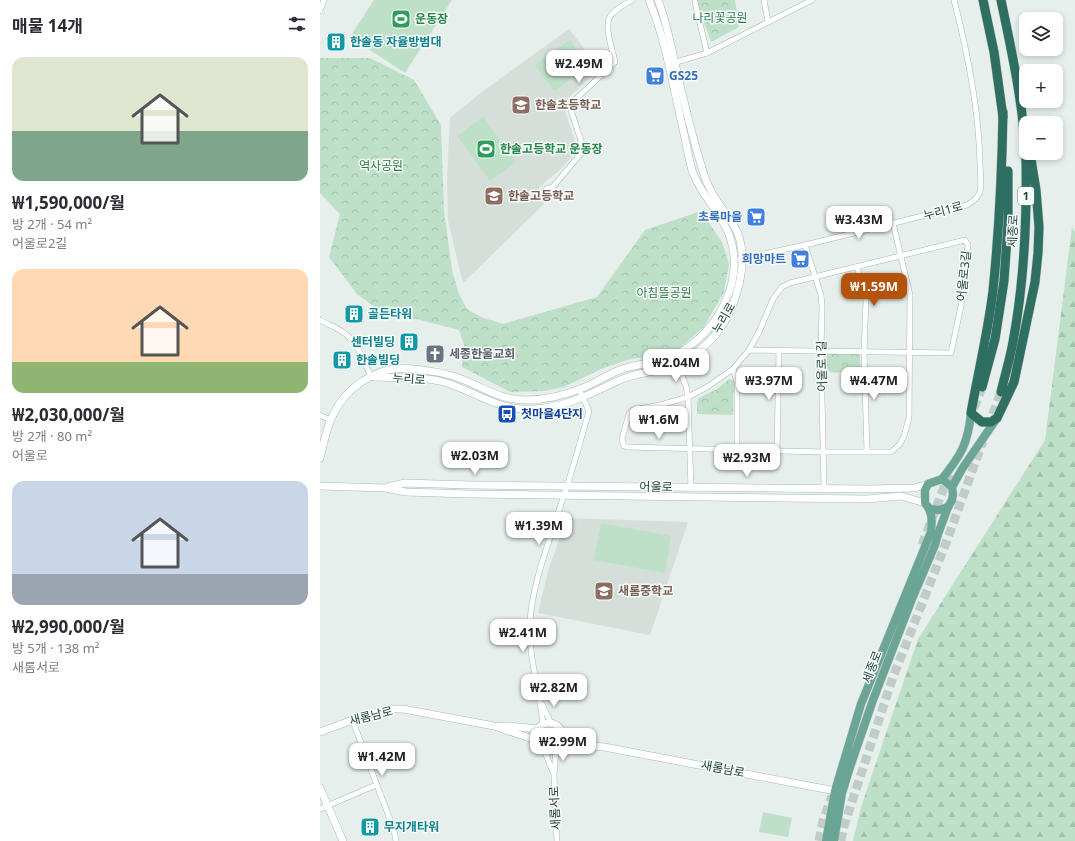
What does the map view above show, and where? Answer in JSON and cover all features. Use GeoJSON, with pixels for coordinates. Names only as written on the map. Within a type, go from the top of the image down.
{"type":"FeatureCollection","features":[{"type":"Feature","properties":{"kind":"highway","name":"세종로"},"geometry":{"type":"LineString","coordinates":[[982,387],[995,339],[1004,281],[1008,223],[1008,161],[1003,112],[994,52],[983,0]]}},
{"type":"Feature","properties":{"kind":"highway","name":"세종로"},"geometry":{"type":"LineString","coordinates":[[1001,0],[1011,48],[1021,110],[1026,160],[1026,224],[1022,283],[1013,342],[1001,392]]}},
{"type":"Feature","properties":{"kind":"highway"},"geometry":{"type":"LineString","coordinates":[[1021,110],[1022,116]]}},
{"type":"Feature","properties":{"kind":"highway"},"geometry":{"type":"LineString","coordinates":[[1003,112],[1000,205],[993,291],[986,337],[970,413],[982,422],[991,422],[997,418],[1014,382],[1034,282],[1039,227],[1036,190],[1031,160]]}},
{"type":"Feature","properties":{"kind":"main road"},"geometry":{"type":"LineString","coordinates":[[928,484],[942,479],[962,453],[967,440],[970,413]]}},
{"type":"Feature","properties":{"kind":"main road","name":"세종로"},"geometry":{"type":"LineString","coordinates":[[834,841],[838,792],[912,599],[936,545],[938,534],[954,494],[952,487],[962,469],[997,418]]}},
{"type":"Feature","properties":{"kind":"main road"},"geometry":{"type":"LineString","coordinates":[[942,479],[952,487]]}},
{"type":"Feature","properties":{"kind":"main road","name":"세종로"},"geometry":{"type":"LineString","coordinates":[[826,841],[861,704],[928,542],[932,524],[926,490],[928,484]]}},
{"type":"Feature","properties":{"kind":"main road"},"geometry":{"type":"LineString","coordinates":[[928,506],[939,510],[948,507]]}},
{"type":"Feature","properties":{"kind":"street"},"geometry":{"type":"LineString","coordinates":[[320,11],[324,0]]}},
{"type":"Feature","properties":{"kind":"street"},"geometry":{"type":"LineString","coordinates":[[551,189],[584,150],[572,110],[576,99],[615,62],[607,27],[608,20],[611,15],[632,0]]}},
{"type":"Feature","properties":{"kind":"street","name":"누리로"},"geometry":{"type":"LineString","coordinates":[[371,377],[407,378],[444,382],[491,403],[522,409],[556,406],[584,397],[614,382],[677,364],[701,348],[716,335],[731,308],[737,293],[743,259],[738,234],[718,202],[702,171],[671,63],[655,15],[648,0]]}},
{"type":"Feature","properties":{"kind":"street","name":"누리로"},"geometry":{"type":"LineString","coordinates":[[320,458],[330,420],[337,407],[357,385],[371,377],[389,370],[406,368],[452,376],[487,392],[504,397],[523,400],[557,397],[579,389],[620,370],[654,362],[676,354],[697,340],[713,323],[728,297],[733,279],[735,260],[730,237],[720,219],[702,193],[692,170],[662,11],[658,0]]}},
{"type":"Feature","properties":{"kind":"street"},"geometry":{"type":"LineString","coordinates":[[764,0],[768,22]]}},
{"type":"Feature","properties":{"kind":"street"},"geometry":{"type":"LineString","coordinates":[[671,63],[707,53],[812,0]]}},
{"type":"Feature","properties":{"kind":"street","name":"누리1로"},"geometry":{"type":"LineString","coordinates":[[735,260],[893,224],[967,204],[976,200],[980,191],[980,153],[971,72],[954,0]]}},
{"type":"Feature","properties":{"kind":"street"},"geometry":{"type":"LineString","coordinates":[[695,2],[707,53]]}},
{"type":"Feature","properties":{"kind":"street"},"geometry":{"type":"LineString","coordinates":[[893,224],[910,295],[909,352]]}},
{"type":"Feature","properties":{"kind":"street","name":"어울로3길"},"geometry":{"type":"LineString","coordinates":[[749,350],[779,351],[909,352],[951,353],[961,306],[968,245],[965,240],[959,241],[790,283],[782,287],[777,292],[749,350],[733,369],[707,387],[688,397],[660,405],[633,410],[628,414],[622,442],[624,446],[776,451],[890,452],[900,444],[909,418],[909,352]]}},
{"type":"Feature","properties":{"kind":"street","name":"어울로1길"},"geometry":{"type":"LineString","coordinates":[[805,245],[821,295],[822,306],[821,351],[824,488]]}},
{"type":"Feature","properties":{"kind":"street"},"geometry":{"type":"LineString","coordinates":[[857,267],[866,300],[864,352],[867,451]]}},
{"type":"Feature","properties":{"kind":"street"},"geometry":{"type":"LineString","coordinates":[[320,320],[339,329],[350,338],[371,377]]}},
{"type":"Feature","properties":{"kind":"street"},"geometry":{"type":"LineString","coordinates":[[776,451],[779,351]]}},
{"type":"Feature","properties":{"kind":"street"},"geometry":{"type":"LineString","coordinates":[[677,364],[686,386],[688,397],[691,449],[691,488]]}},
{"type":"Feature","properties":{"kind":"street"},"geometry":{"type":"LineString","coordinates":[[733,369],[737,382],[738,450]]}},
{"type":"Feature","properties":{"kind":"street"},"geometry":{"type":"LineString","coordinates":[[554,775],[556,749],[561,743],[563,734],[559,727],[551,723],[541,701],[530,644],[530,622],[533,602],[546,550],[564,496],[589,411],[584,397],[579,389]]}},
{"type":"Feature","properties":{"kind":"street"},"geometry":{"type":"LineString","coordinates":[[320,415],[330,420]]}},
{"type":"Feature","properties":{"kind":"street","name":"어울로"},"geometry":{"type":"LineString","coordinates":[[385,488],[406,483],[691,488],[824,488],[868,490],[915,488],[928,484]]}},
{"type":"Feature","properties":{"kind":"street","name":"어울로"},"geometry":{"type":"LineString","coordinates":[[320,486],[385,488],[406,492],[564,496],[867,499],[901,496],[928,506]]}},
{"type":"Feature","properties":{"kind":"street"},"geometry":{"type":"LineString","coordinates":[[541,701],[540,727],[536,740],[540,747],[544,750],[554,775]]}},
{"type":"Feature","properties":{"kind":"street","name":"새롬남로"},"geometry":{"type":"LineString","coordinates":[[320,732],[388,709],[403,709],[494,726],[536,740]]}},
{"type":"Feature","properties":{"kind":"street"},"geometry":{"type":"LineString","coordinates":[[352,720],[394,830],[396,841]]}},
{"type":"Feature","properties":{"kind":"street"},"geometry":{"type":"LineString","coordinates":[[540,727],[551,723]]}},
{"type":"Feature","properties":{"kind":"street","name":"새롬남로"},"geometry":{"type":"LineString","coordinates":[[494,726],[540,727]]}},
{"type":"Feature","properties":{"kind":"street","name":"새롬남로"},"geometry":{"type":"LineString","coordinates":[[563,734],[604,747]]}},
{"type":"Feature","properties":{"kind":"street","name":"새롬남로"},"geometry":{"type":"LineString","coordinates":[[561,743],[604,747],[838,792]]}},
{"type":"Feature","properties":{"kind":"street"},"geometry":{"type":"LineString","coordinates":[[544,750],[556,749]]}},
{"type":"Feature","properties":{"kind":"street","name":"새롬서로"},"geometry":{"type":"LineString","coordinates":[[554,775],[557,841]]}},
{"type":"Feature","properties":{"kind":"street"},"geometry":{"type":"LineString","coordinates":[[320,809],[376,785]]}},
{"type":"Feature","properties":{"kind":"street"},"geometry":{"type":"LineString","coordinates":[[320,788],[343,841]]}},
{"type":"Feature","properties":{"kind":"shaded area"},"geometry":{"type":"Polygon","coordinates":[[[569,29],[601,70],[591,77],[565,101],[564,108],[576,148],[574,154],[560,170],[539,187],[544,204],[463,283],[448,221],[447,180],[450,118],[483,91],[569,29]]]}},
{"type":"Feature","properties":{"kind":"shaded area","name":"새롬중학교"},"geometry":{"type":"Polygon","coordinates":[[[567,518],[688,522],[650,635],[538,613],[548,571],[567,518]]]}},
{"type":"Feature","properties":{"kind":"green space","name":"운동장"},"geometry":{"type":"Polygon","coordinates":[[[374,0],[452,0],[405,73],[350,37],[374,0]]]}},
{"type":"Feature","properties":{"kind":"green space","name":"나리꽃공원"},"geometry":{"type":"Polygon","coordinates":[[[696,0],[735,0],[739,27],[711,42],[696,0]]]}},
{"type":"Feature","properties":{"kind":"green space"},"geometry":{"type":"Polygon","coordinates":[[[570,40],[588,67],[554,91],[535,65],[570,40]]]}},
{"type":"Feature","properties":{"kind":"green space"},"geometry":{"type":"Polygon","coordinates":[[[320,58],[370,58],[414,80],[441,125],[444,211],[452,270],[459,294],[467,309],[481,317],[503,324],[597,297],[645,230],[701,211],[722,242],[729,264],[724,292],[704,327],[676,351],[627,360],[601,369],[564,387],[544,391],[510,392],[462,367],[464,345],[459,330],[377,309],[357,294],[329,257],[340,214],[320,193],[320,58]]]}},
{"type":"Feature","properties":{"kind":"green space","name":"한솔고등학교 운동장"},"geometry":{"type":"Polygon","coordinates":[[[483,117],[516,162],[490,181],[457,136],[483,117]]]}},
{"type":"Feature","properties":{"kind":"green space"},"geometry":{"type":"Polygon","coordinates":[[[1072,227],[1075,232],[1075,841],[853,841],[861,807],[918,639],[1045,440],[1072,227]]]}},
{"type":"Feature","properties":{"kind":"green space"},"geometry":{"type":"Polygon","coordinates":[[[826,353],[857,353],[860,356],[860,373],[824,372],[824,356],[826,353]]]}},
{"type":"Feature","properties":{"kind":"green space"},"geometry":{"type":"Polygon","coordinates":[[[729,379],[734,381],[733,415],[697,414],[697,402],[699,398],[717,389],[729,379]]]}},
{"type":"Feature","properties":{"kind":"green space"},"geometry":{"type":"Polygon","coordinates":[[[601,523],[671,536],[665,573],[594,560],[601,523]]]}},
{"type":"Feature","properties":{"kind":"green space"},"geometry":{"type":"Polygon","coordinates":[[[763,812],[792,818],[788,837],[759,832],[763,812]]]}},
{"type":"Feature","properties":{"kind":"tunnel"},"geometry":{"type":"LineString","coordinates":[[974,408],[982,387]]}},
{"type":"Feature","properties":{"kind":"tunnel"},"geometry":{"type":"LineString","coordinates":[[988,427],[1001,392]]}},
{"type":"Feature","properties":{"kind":"tunnel"},"geometry":{"type":"LineString","coordinates":[[841,841],[844,826],[893,677],[946,543],[983,441]]}},
{"type":"Feature","properties":{"kind":"tunnel"},"geometry":{"type":"LineString","coordinates":[[922,545],[949,474]]}},
{"type":"Feature","properties":{"kind":"tunnel"},"geometry":{"type":"LineString","coordinates":[[819,841],[823,821],[832,796]]}},
{"type":"Feature","properties":{"kind":"place","name":"운동장"},"geometry":{"type":"Point","coordinates":[401,19]}},
{"type":"Feature","properties":{"kind":"place","name":"한솔동 자율방범대"},"geometry":{"type":"Point","coordinates":[336,42]}},
{"type":"Feature","properties":{"kind":"place","name":"GS25"},"geometry":{"type":"Point","coordinates":[655,76]}},
{"type":"Feature","properties":{"kind":"place","name":"한솔초등학교"},"geometry":{"type":"Point","coordinates":[521,105]}},
{"type":"Feature","properties":{"kind":"place","name":"한솔고등학교 운동장"},"geometry":{"type":"Point","coordinates":[486,149]}},
{"type":"Feature","properties":{"kind":"place","name":"한솔고등학교"},"geometry":{"type":"Point","coordinates":[494,196]}},
{"type":"Feature","properties":{"kind":"place","name":"초록마을"},"geometry":{"type":"Point","coordinates":[756,217]}},
{"type":"Feature","properties":{"kind":"place","name":"희망마트"},"geometry":{"type":"Point","coordinates":[800,259]}},
{"type":"Feature","properties":{"kind":"place","name":"골든타워"},"geometry":{"type":"Point","coordinates":[354,314]}},
{"type":"Feature","properties":{"kind":"place","name":"센터빌딩"},"geometry":{"type":"Point","coordinates":[409,342]}},
{"type":"Feature","properties":{"kind":"place","name":"세종한울교회"},"geometry":{"type":"Point","coordinates":[435,354]}},
{"type":"Feature","properties":{"kind":"place","name":"한솔빌딩"},"geometry":{"type":"Point","coordinates":[342,360]}},
{"type":"Feature","properties":{"kind":"place","name":"첫마을4단지"},"geometry":{"type":"Point","coordinates":[507,414]}},
{"type":"Feature","properties":{"kind":"place","name":"새롬중학교"},"geometry":{"type":"Point","coordinates":[604,591]}},
{"type":"Feature","properties":{"kind":"place","name":"무지개타워"},"geometry":{"type":"Point","coordinates":[370,827]}},
{"type":"Feature","properties":{"kind":"park label","name":"역사공원"},"geometry":{"type":"Point","coordinates":[381,166]}},
{"type":"Feature","properties":{"kind":"park label","name":"아침뜰공원"},"geometry":{"type":"Point","coordinates":[664,293]}}]}
